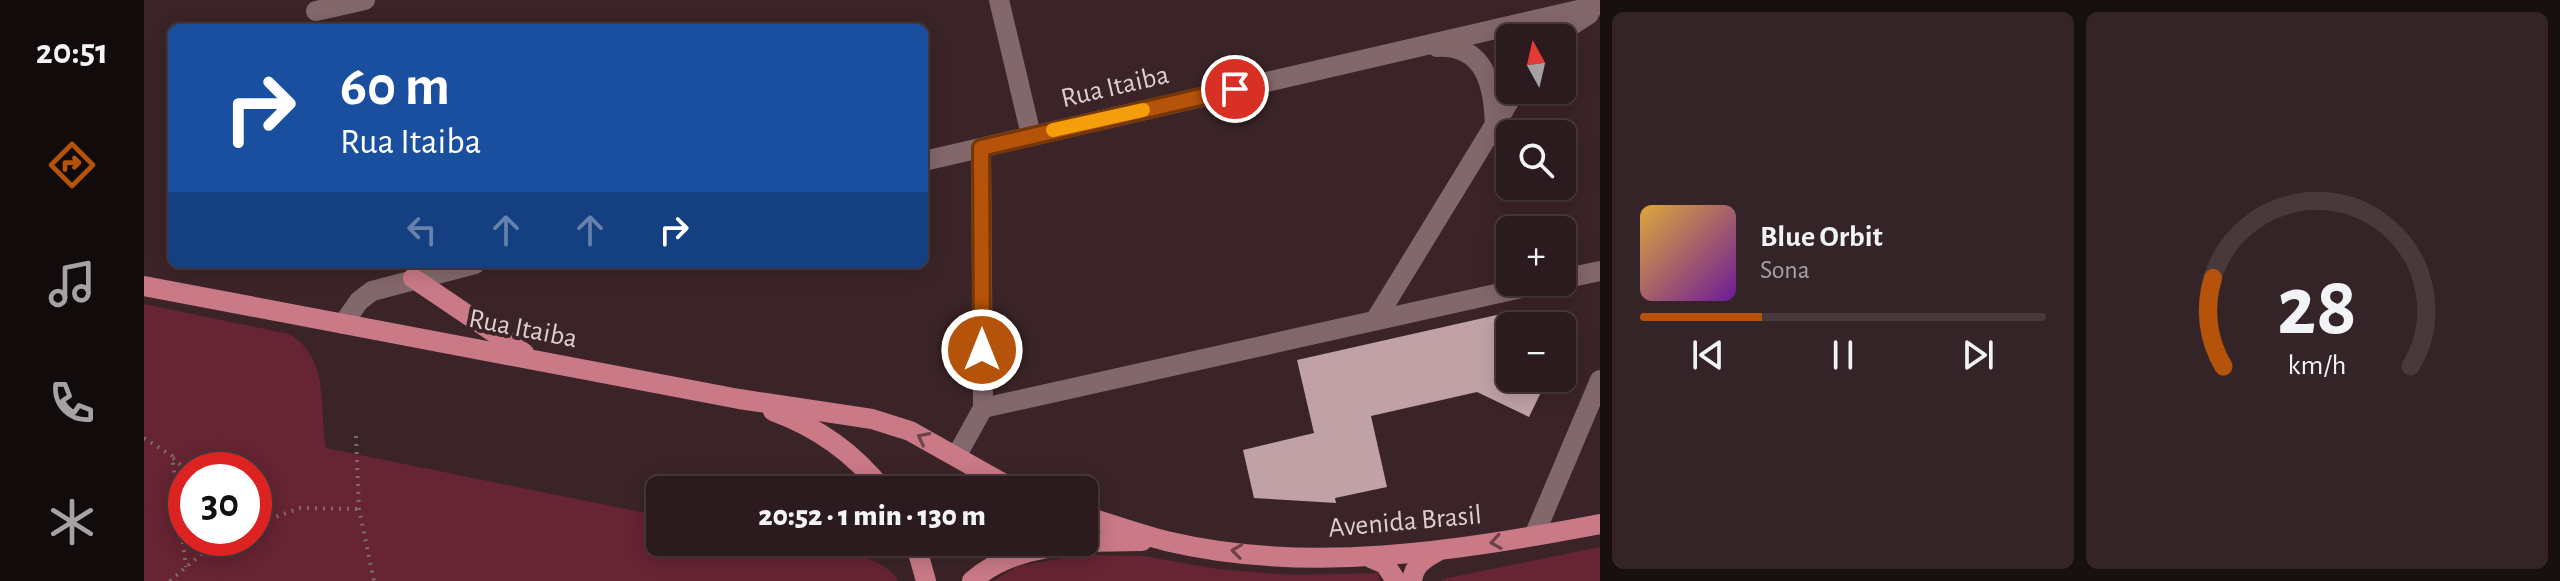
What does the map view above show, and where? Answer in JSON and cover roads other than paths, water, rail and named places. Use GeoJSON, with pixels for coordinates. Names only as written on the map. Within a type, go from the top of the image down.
{"type":"FeatureCollection","features":[{"type":"Feature","properties":{"kind":"main road"},"geometry":{"type":"LineString","coordinates":[[413,278],[491,333],[538,361]]}},
{"type":"Feature","properties":{"kind":"main road","name":"Rua Itaiba"},"geometry":{"type":"LineString","coordinates":[[144,286],[739,399],[872,419],[910,431],[992,476]]}},
{"type":"Feature","properties":{"kind":"main road","name":"Rua Itaiba"},"geometry":{"type":"LineString","coordinates":[[739,399],[797,420],[832,441],[871,476]]}},
{"type":"Feature","properties":{"kind":"main road"},"geometry":{"type":"LineString","coordinates":[[1098,520],[1166,541]]}},
{"type":"Feature","properties":{"kind":"main road","name":"Avenida Brasil"},"geometry":{"type":"LineString","coordinates":[[1166,541],[1241,552],[1371,558],[1438,551],[1600,524]]}},
{"type":"Feature","properties":{"kind":"main road"},"geometry":{"type":"LineString","coordinates":[[1098,542],[1166,541]]}},
{"type":"Feature","properties":{"kind":"main road"},"geometry":{"type":"LineString","coordinates":[[1412,581],[1413,571],[1422,560],[1438,551]]}},
{"type":"Feature","properties":{"kind":"main road"},"geometry":{"type":"LineString","coordinates":[[919,556],[926,581]]}},
{"type":"Feature","properties":{"kind":"main road"},"geometry":{"type":"LineString","coordinates":[[972,581],[985,570],[1017,556]]}},
{"type":"Feature","properties":{"kind":"main road"},"geometry":{"type":"LineString","coordinates":[[1371,558],[1385,564],[1396,581]]}},
{"type":"Feature","properties":{"kind":"street"},"geometry":{"type":"LineString","coordinates":[[316,11],[365,0]]}},
{"type":"Feature","properties":{"kind":"street"},"geometry":{"type":"LineString","coordinates":[[999,0],[1031,135]]}},
{"type":"Feature","properties":{"kind":"street"},"geometry":{"type":"LineString","coordinates":[[1573,24],[1600,6]]}},
{"type":"Feature","properties":{"kind":"street","name":"Rua Itaiba"},"geometry":{"type":"LineString","coordinates":[[928,160],[1600,6]]}},
{"type":"Feature","properties":{"kind":"street"},"geometry":{"type":"LineString","coordinates":[[1410,49],[1449,47],[1470,53],[1486,69],[1494,91],[1495,127]]}},
{"type":"Feature","properties":{"kind":"street"},"geometry":{"type":"LineString","coordinates":[[1376,319],[1508,104]]}},
{"type":"Feature","properties":{"kind":"street"},"geometry":{"type":"LineString","coordinates":[[957,455],[983,408],[981,148]]}},
{"type":"Feature","properties":{"kind":"street","name":"Rua Itaiba"},"geometry":{"type":"LineString","coordinates":[[343,324],[359,301],[372,291],[457,268]]}},
{"type":"Feature","properties":{"kind":"street"},"geometry":{"type":"LineString","coordinates":[[1576,276],[1600,271]]}},
{"type":"Feature","properties":{"kind":"street"},"geometry":{"type":"LineString","coordinates":[[983,408],[1496,293]]}},
{"type":"Feature","properties":{"kind":"street"},"geometry":{"type":"LineString","coordinates":[[1534,536],[1600,380]]}}]}
